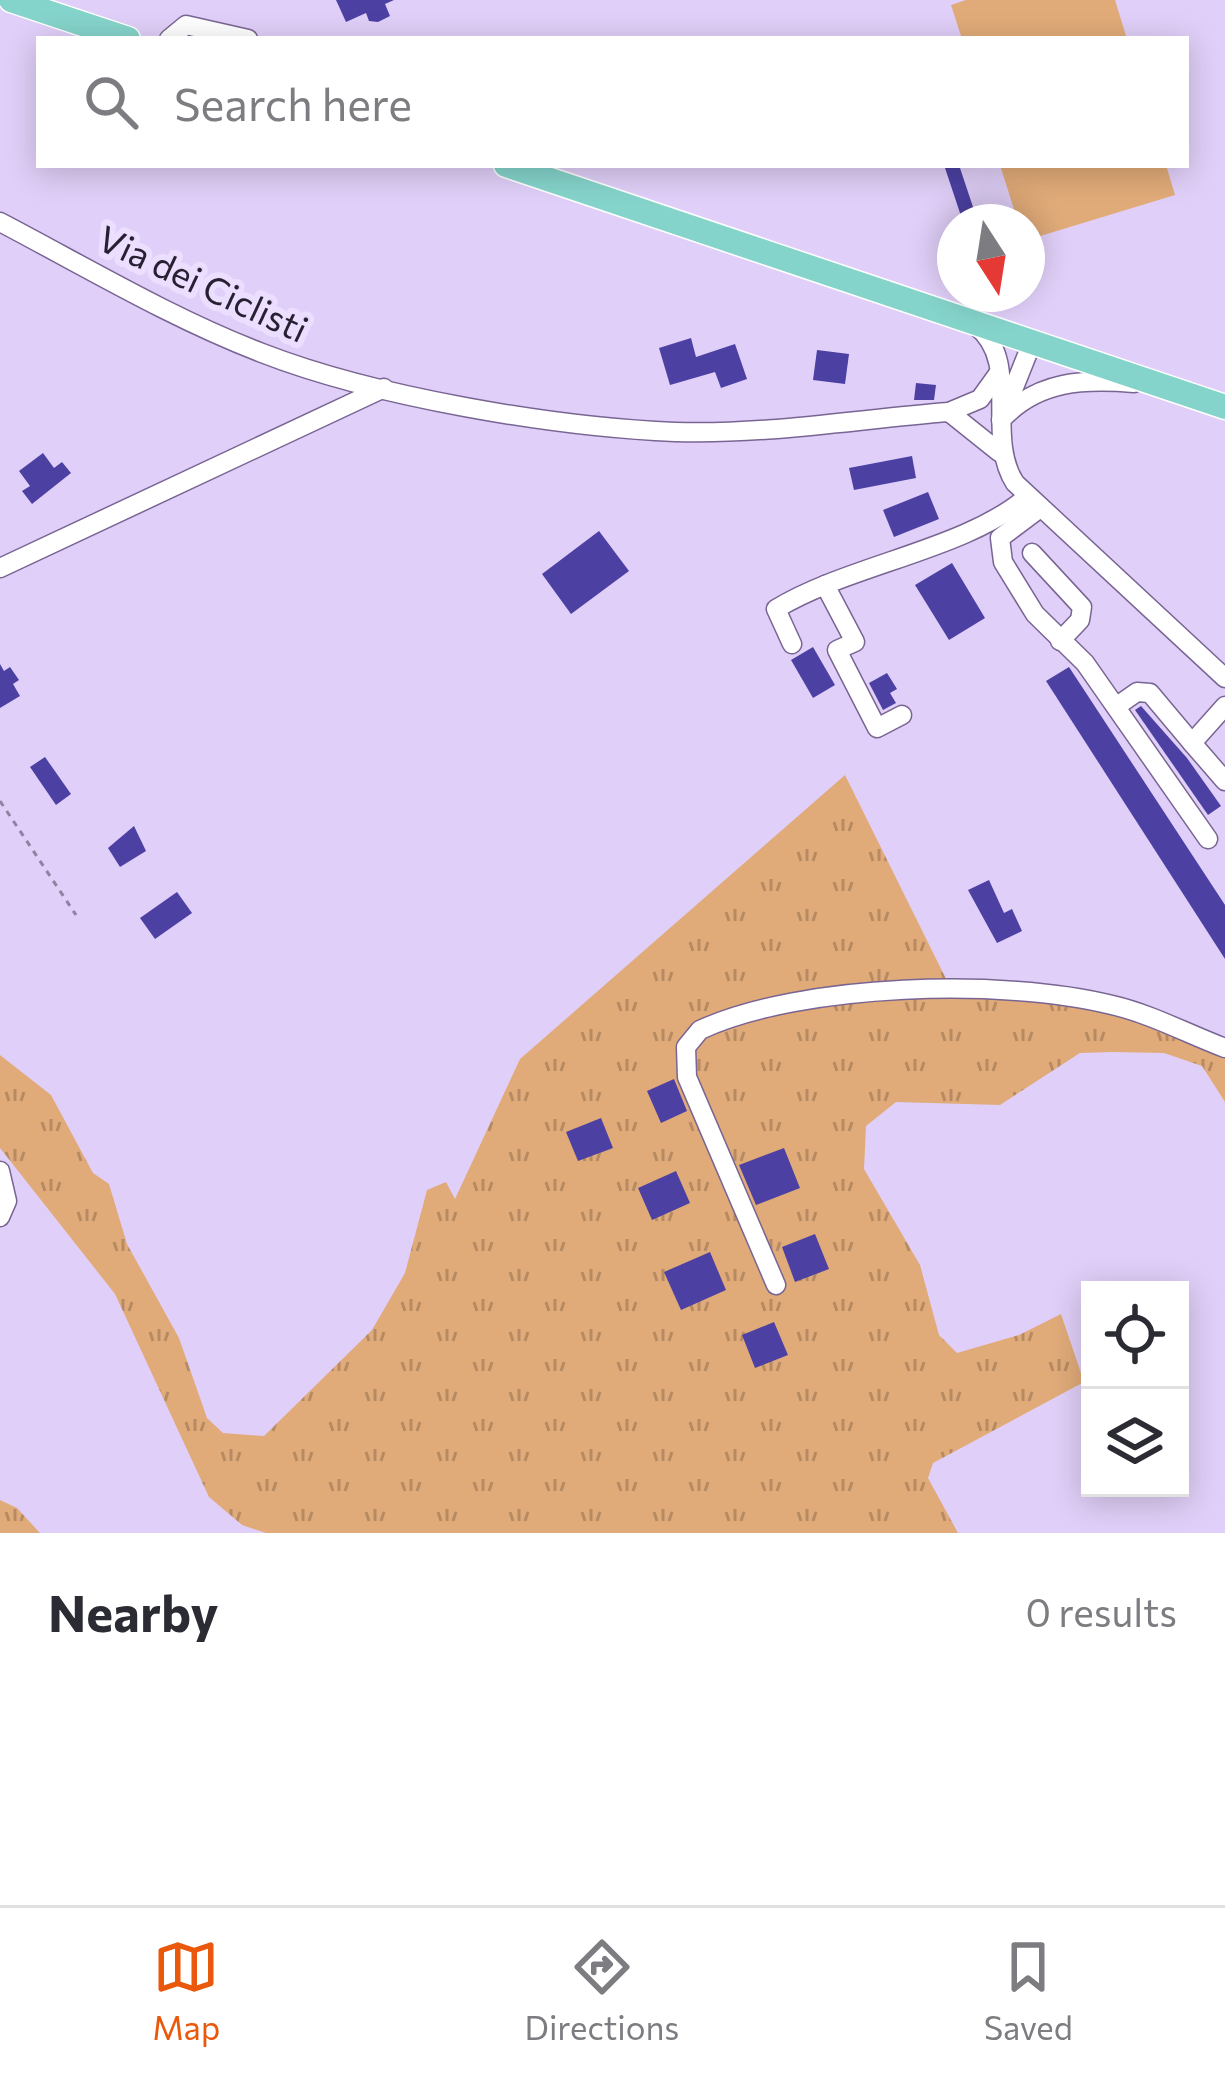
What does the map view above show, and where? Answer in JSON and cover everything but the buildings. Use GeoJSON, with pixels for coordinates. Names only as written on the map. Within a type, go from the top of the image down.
{"type":"FeatureCollection","features":[{"type":"Feature","properties":{"kind":"main road"},"geometry":{"type":"LineString","coordinates":[[81,0],[98,29]]}},
{"type":"Feature","properties":{"kind":"main road"},"geometry":{"type":"LineString","coordinates":[[22,2],[119,36]]}},
{"type":"Feature","properties":{"kind":"main road"},"geometry":{"type":"LineString","coordinates":[[515,168],[1225,407]]}},
{"type":"Feature","properties":{"kind":"street"},"geometry":{"type":"LineString","coordinates":[[173,36],[186,25],[235,36]]}},
{"type":"Feature","properties":{"kind":"street","name":"Via dei Ciclisti"},"geometry":{"type":"LineString","coordinates":[[0,222],[240,344],[384,388],[550,418],[673,432],[949,412]]}},
{"type":"Feature","properties":{"kind":"street"},"geometry":{"type":"LineString","coordinates":[[967,318],[990,338],[998,374],[1000,452]]}},
{"type":"Feature","properties":{"kind":"street"},"geometry":{"type":"LineString","coordinates":[[1035,393],[1043,344]]}},
{"type":"Feature","properties":{"kind":"street"},"geometry":{"type":"LineString","coordinates":[[1001,420],[1043,344]]}},
{"type":"Feature","properties":{"kind":"street"},"geometry":{"type":"LineString","coordinates":[[949,412],[974,404],[998,374]]}},
{"type":"Feature","properties":{"kind":"street"},"geometry":{"type":"LineString","coordinates":[[1001,420],[1035,393],[1083,380],[1156,385]]}},
{"type":"Feature","properties":{"kind":"street"},"geometry":{"type":"LineString","coordinates":[[0,568],[384,388]]}},
{"type":"Feature","properties":{"kind":"street"},"geometry":{"type":"LineString","coordinates":[[949,412],[1000,452],[1034,502],[1225,678]]}},
{"type":"Feature","properties":{"kind":"street"},"geometry":{"type":"LineString","coordinates":[[792,644],[776,609],[1034,502]]}},
{"type":"Feature","properties":{"kind":"street"},"geometry":{"type":"LineString","coordinates":[[1034,502],[1005,531],[998,546],[1035,614],[1117,706],[1208,839]]}},
{"type":"Feature","properties":{"kind":"street"},"geometry":{"type":"LineString","coordinates":[[1032,553],[1082,607],[1080,620],[1060,641]]}},
{"type":"Feature","properties":{"kind":"street"},"geometry":{"type":"LineString","coordinates":[[825,585],[855,642],[837,650],[841,664],[877,728],[902,715]]}},
{"type":"Feature","properties":{"kind":"street"},"geometry":{"type":"LineString","coordinates":[[1117,706],[1147,692],[1225,782]]}},
{"type":"Feature","properties":{"kind":"street"},"geometry":{"type":"LineString","coordinates":[[1192,743],[1225,706]]}},
{"type":"Feature","properties":{"kind":"street"},"geometry":{"type":"LineString","coordinates":[[776,1285],[687,1077],[686,1047],[700,1030],[842,996],[952,988],[1096,1001],[1225,1048]]}},
{"type":"Feature","properties":{"kind":"street"},"geometry":{"type":"LineString","coordinates":[[0,1171],[7,1201],[0,1217]]}},
{"type":"Feature","properties":{"kind":"path"},"geometry":{"type":"LineString","coordinates":[[0,802],[76,915]]}},
{"type":"Feature","properties":{"kind":"green space"},"geometry":{"type":"Polygon","coordinates":[[[966,0],[1115,0],[1126,36],[961,36],[951,5],[966,0]]]}},
{"type":"Feature","properties":{"kind":"green space"},"geometry":{"type":"Polygon","coordinates":[[[1001,168],[1167,168],[1175,195],[1045,235],[1045,204],[1012,204],[1001,168]]]}},
{"type":"Feature","properties":{"kind":"green space"},"geometry":{"type":"Polygon","coordinates":[[[845,775],[954,995],[1110,1007],[1225,1054],[1225,1102],[1202,1066],[1164,1053],[1080,1053],[1000,1105],[896,1102],[866,1126],[864,1169],[920,1265],[939,1335],[957,1353],[1019,1335],[1061,1314],[1081,1373],[1081,1384],[933,1463],[928,1478],[958,1533],[266,1533],[242,1525],[209,1497],[115,1294],[0,1148],[0,1055],[51,1095],[93,1173],[109,1184],[127,1244],[179,1338],[207,1418],[223,1433],[264,1436],[372,1330],[405,1273],[427,1190],[446,1182],[455,1199],[520,1059],[845,775]]]}},
{"type":"Feature","properties":{"kind":"green space"},"geometry":{"type":"Polygon","coordinates":[[[0,1500],[17,1508],[40,1533],[0,1533],[0,1500]]]}}]}
